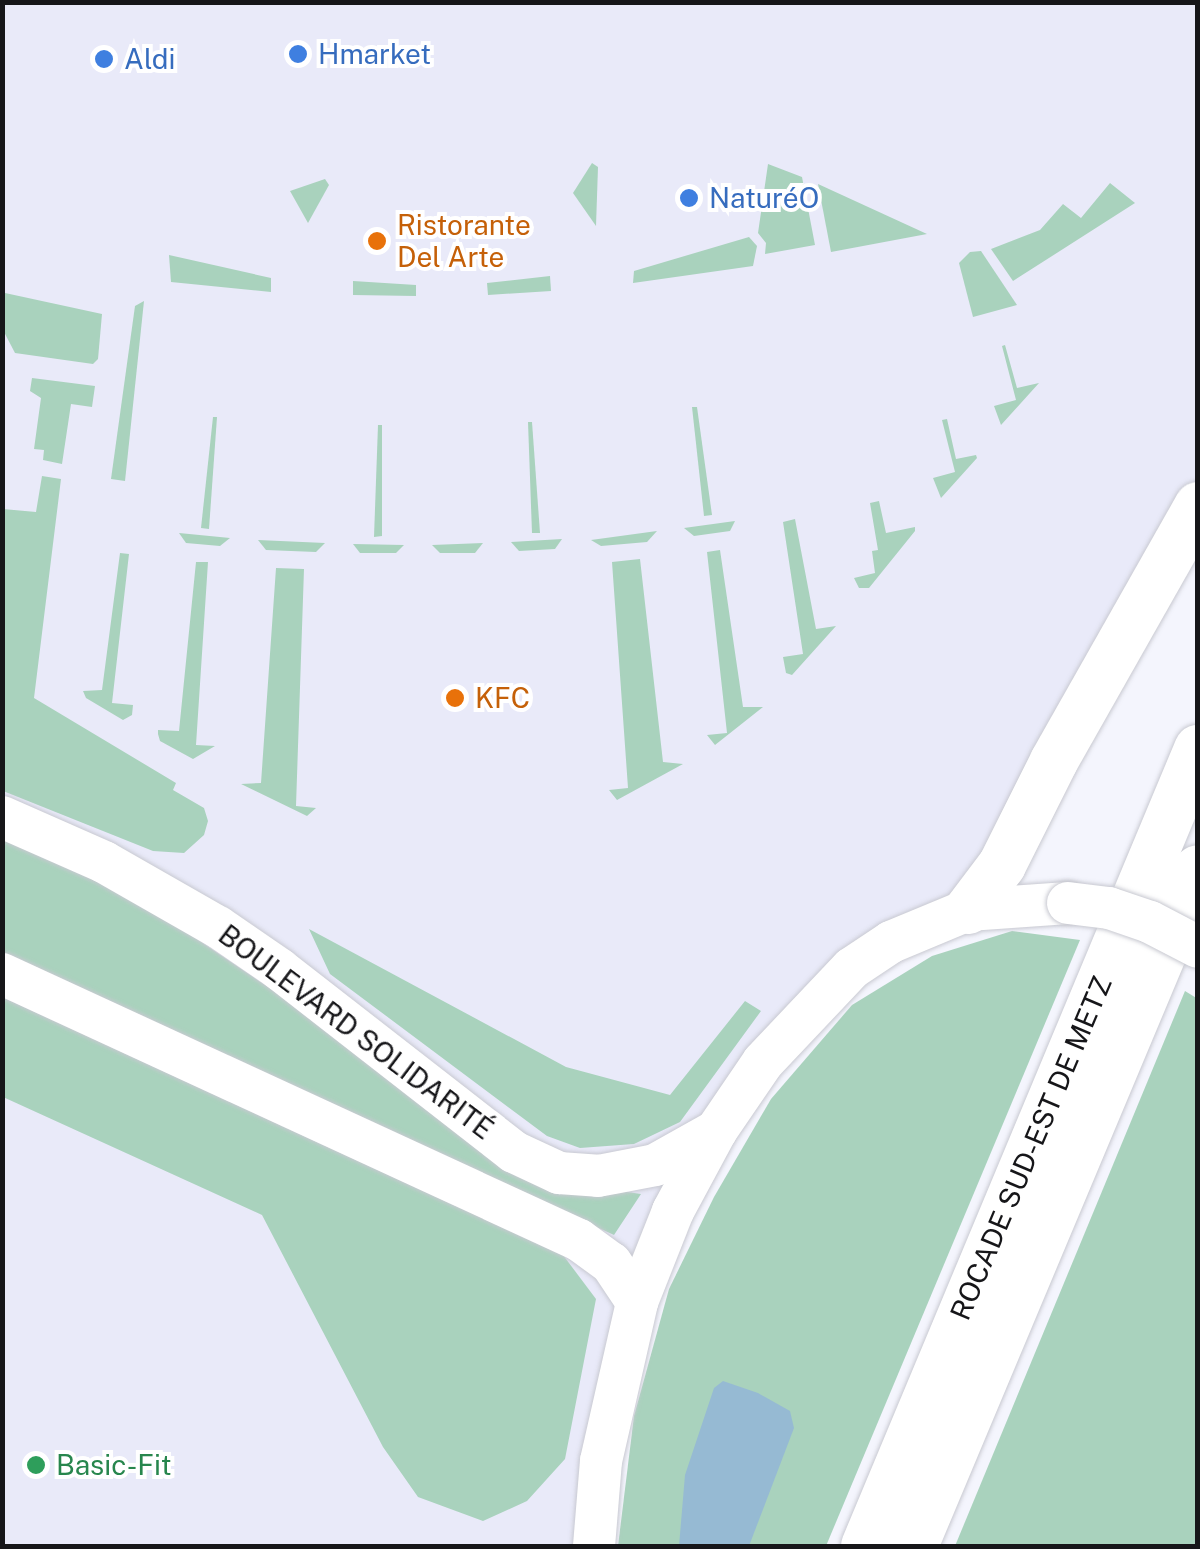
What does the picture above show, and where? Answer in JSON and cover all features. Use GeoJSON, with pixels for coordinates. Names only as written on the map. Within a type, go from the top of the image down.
{"type":"FeatureCollection","features":[{"type":"Feature","properties":{"kind":"highway"},"geometry":{"type":"LineString","coordinates":[[968,910],[1002,865],[1054,760],[1198,506]]}},
{"type":"Feature","properties":{"kind":"highway","name":"ROCADE SUD-EST DE METZ"},"geometry":{"type":"LineString","coordinates":[[865,1546],[1198,749]]}},
{"type":"Feature","properties":{"kind":"highway","name":"ROCADE SUD-EST DE METZ"},"geometry":{"type":"LineString","coordinates":[[914,1546],[1198,869]]}},
{"type":"Feature","properties":{"kind":"main road","name":"BOULEVARD SOLIDARITÉ"},"geometry":{"type":"LineString","coordinates":[[2,817],[104,862],[218,927],[279,969],[514,1152],[559,1173],[598,1176],[655,1165],[716,1130]]}},
{"type":"Feature","properties":{"kind":"main road"},"geometry":{"type":"LineString","coordinates":[[594,1546],[601,1461],[638,1302],[673,1211],[716,1130],[763,1062],[852,968],[891,942],[968,910],[1068,903],[1123,912],[1198,947]]}},
{"type":"Feature","properties":{"kind":"main road"},"geometry":{"type":"LineString","coordinates":[[2,974],[579,1240],[612,1263],[638,1302]]}},
{"type":"Feature","properties":{"kind":"shaded area"},"geometry":{"type":"Polygon","coordinates":[[[3,3],[1197,3],[1197,506],[992,906],[852,968],[673,1211],[594,1546],[3,1546],[3,3]]]}},
{"type":"Feature","properties":{"kind":"green space"},"geometry":{"type":"Polygon","coordinates":[[[592,163],[598,167],[596,226],[573,193],[592,163]]]}},
{"type":"Feature","properties":{"kind":"green space"},"geometry":{"type":"Polygon","coordinates":[[[768,164],[802,177],[815,245],[765,254],[766,243],[758,233],[768,164]]]}},
{"type":"Feature","properties":{"kind":"green space"},"geometry":{"type":"Polygon","coordinates":[[[325,179],[329,185],[308,223],[290,191],[325,179]]]}},
{"type":"Feature","properties":{"kind":"green space"},"geometry":{"type":"Polygon","coordinates":[[[1110,183],[1135,203],[1013,281],[991,249],[1040,230],[1063,204],[1081,218],[1110,183]]]}},
{"type":"Feature","properties":{"kind":"green space"},"geometry":{"type":"Polygon","coordinates":[[[818,184],[927,234],[831,252],[818,184]]]}},
{"type":"Feature","properties":{"kind":"green space"},"geometry":{"type":"Polygon","coordinates":[[[749,237],[757,246],[753,266],[633,283],[634,271],[749,237]]]}},
{"type":"Feature","properties":{"kind":"green space"},"geometry":{"type":"Polygon","coordinates":[[[981,251],[1017,305],[973,317],[959,263],[970,252],[981,251]]]}},
{"type":"Feature","properties":{"kind":"green space"},"geometry":{"type":"Polygon","coordinates":[[[169,255],[271,278],[271,292],[171,282],[169,255]]]}},
{"type":"Feature","properties":{"kind":"green space"},"geometry":{"type":"Polygon","coordinates":[[[550,276],[551,291],[488,295],[487,283],[550,276]]]}},
{"type":"Feature","properties":{"kind":"green space"},"geometry":{"type":"Polygon","coordinates":[[[353,281],[416,285],[416,296],[353,295],[353,281]]]}},
{"type":"Feature","properties":{"kind":"green space"},"geometry":{"type":"Polygon","coordinates":[[[5,293],[102,314],[98,359],[93,364],[15,353],[3,330],[5,293]]]}},
{"type":"Feature","properties":{"kind":"green space"},"geometry":{"type":"Polygon","coordinates":[[[144,301],[125,481],[111,479],[135,306],[144,301]]]}},
{"type":"Feature","properties":{"kind":"green space"},"geometry":{"type":"Polygon","coordinates":[[[1005,345],[1017,388],[1039,383],[1001,425],[994,406],[1016,400],[1002,346],[1005,345]]]}},
{"type":"Feature","properties":{"kind":"green space"},"geometry":{"type":"Polygon","coordinates":[[[32,378],[95,386],[92,407],[71,404],[62,464],[43,460],[44,450],[34,449],[41,398],[30,391],[32,378]]]}},
{"type":"Feature","properties":{"kind":"green space"},"geometry":{"type":"Polygon","coordinates":[[[692,407],[697,407],[712,515],[704,516],[692,407]]]}},
{"type":"Feature","properties":{"kind":"green space"},"geometry":{"type":"Polygon","coordinates":[[[213,417],[217,417],[209,529],[201,528],[213,417]]]}},
{"type":"Feature","properties":{"kind":"green space"},"geometry":{"type":"Polygon","coordinates":[[[947,419],[956,459],[976,455],[977,458],[941,498],[933,478],[955,472],[942,420],[947,419]]]}},
{"type":"Feature","properties":{"kind":"green space"},"geometry":{"type":"Polygon","coordinates":[[[528,422],[532,422],[540,533],[532,533],[528,422]]]}},
{"type":"Feature","properties":{"kind":"green space"},"geometry":{"type":"Polygon","coordinates":[[[378,425],[382,425],[382,536],[374,537],[378,425]]]}},
{"type":"Feature","properties":{"kind":"green space"},"geometry":{"type":"Polygon","coordinates":[[[42,476],[61,479],[34,698],[176,783],[173,790],[204,808],[208,821],[204,835],[184,853],[153,851],[3,791],[3,509],[36,512],[42,476]]]}},
{"type":"Feature","properties":{"kind":"green space"},"geometry":{"type":"Polygon","coordinates":[[[879,501],[886,533],[915,527],[915,531],[869,588],[859,588],[854,578],[875,573],[872,551],[878,550],[870,503],[879,501]]]}},
{"type":"Feature","properties":{"kind":"green space"},"geometry":{"type":"Polygon","coordinates":[[[795,519],[816,629],[836,626],[792,675],[786,673],[783,657],[803,654],[783,522],[795,519]]]}},
{"type":"Feature","properties":{"kind":"green space"},"geometry":{"type":"Polygon","coordinates":[[[735,521],[730,531],[694,536],[684,528],[735,521]]]}},
{"type":"Feature","properties":{"kind":"green space"},"geometry":{"type":"Polygon","coordinates":[[[657,531],[647,542],[601,546],[591,540],[657,531]]]}},
{"type":"Feature","properties":{"kind":"green space"},"geometry":{"type":"Polygon","coordinates":[[[179,533],[230,538],[220,546],[186,543],[179,533]]]}},
{"type":"Feature","properties":{"kind":"green space"},"geometry":{"type":"Polygon","coordinates":[[[562,539],[555,549],[519,551],[511,542],[562,539]]]}},
{"type":"Feature","properties":{"kind":"green space"},"geometry":{"type":"Polygon","coordinates":[[[258,540],[325,543],[316,552],[266,550],[258,540]]]}},
{"type":"Feature","properties":{"kind":"green space"},"geometry":{"type":"Polygon","coordinates":[[[483,543],[475,553],[440,553],[432,545],[483,543]]]}},
{"type":"Feature","properties":{"kind":"green space"},"geometry":{"type":"Polygon","coordinates":[[[353,544],[404,545],[396,553],[360,553],[353,544]]]}},
{"type":"Feature","properties":{"kind":"green space"},"geometry":{"type":"Polygon","coordinates":[[[720,550],[743,707],[763,707],[715,745],[707,735],[727,733],[707,552],[720,550]]]}},
{"type":"Feature","properties":{"kind":"green space"},"geometry":{"type":"Polygon","coordinates":[[[120,553],[129,554],[112,703],[133,705],[132,715],[123,720],[86,698],[83,691],[102,690],[120,553]]]}},
{"type":"Feature","properties":{"kind":"green space"},"geometry":{"type":"Polygon","coordinates":[[[640,559],[663,762],[683,764],[617,800],[609,790],[628,788],[612,562],[640,559]]]}},
{"type":"Feature","properties":{"kind":"green space"},"geometry":{"type":"Polygon","coordinates":[[[196,562],[208,562],[196,745],[215,746],[193,759],[160,741],[158,730],[179,731],[196,562]]]}},
{"type":"Feature","properties":{"kind":"green space"},"geometry":{"type":"Polygon","coordinates":[[[276,568],[304,569],[296,806],[316,808],[307,816],[241,784],[261,783],[276,568]]]}},
{"type":"Feature","properties":{"kind":"green space"},"geometry":{"type":"Polygon","coordinates":[[[3,838],[127,892],[342,1037],[525,1177],[641,1194],[614,1235],[3,955],[3,838]]]}},
{"type":"Feature","properties":{"kind":"green space"},"geometry":{"type":"Polygon","coordinates":[[[309,929],[566,1067],[670,1095],[745,1001],[761,1011],[680,1122],[634,1144],[580,1148],[547,1136],[330,974],[309,929]]]}},
{"type":"Feature","properties":{"kind":"green space"},"geometry":{"type":"Polygon","coordinates":[[[1012,931],[1080,940],[826,1546],[618,1546],[634,1416],[669,1289],[714,1197],[771,1099],[852,1005],[932,956],[1012,931]]]}},
{"type":"Feature","properties":{"kind":"green space"},"geometry":{"type":"Polygon","coordinates":[[[1185,991],[1198,999],[1197,1546],[955,1546],[1185,991]]]}},
{"type":"Feature","properties":{"kind":"green space"},"geometry":{"type":"Polygon","coordinates":[[[2,997],[563,1255],[596,1299],[565,1459],[527,1501],[483,1521],[418,1497],[383,1447],[262,1215],[3,1097],[2,997]]]}},
{"type":"Feature","properties":{"kind":"water"},"geometry":{"type":"Polygon","coordinates":[[[723,1381],[758,1393],[790,1411],[794,1428],[749,1546],[679,1546],[685,1475],[714,1388],[723,1381]]]}},
{"type":"Feature","properties":{"kind":"place","name":"Hmarket"},"geometry":{"type":"Point","coordinates":[298,54]}},
{"type":"Feature","properties":{"kind":"place","name":"Aldi"},"geometry":{"type":"Point","coordinates":[104,59]}},
{"type":"Feature","properties":{"kind":"place","name":"NaturéO"},"geometry":{"type":"Point","coordinates":[689,198]}},
{"type":"Feature","properties":{"kind":"place","name":"Ristorante Del Arte"},"geometry":{"type":"Point","coordinates":[377,241]}},
{"type":"Feature","properties":{"kind":"place","name":"KFC"},"geometry":{"type":"Point","coordinates":[455,698]}},
{"type":"Feature","properties":{"kind":"place","name":"Basic-Fit"},"geometry":{"type":"Point","coordinates":[36,1465]}}]}
